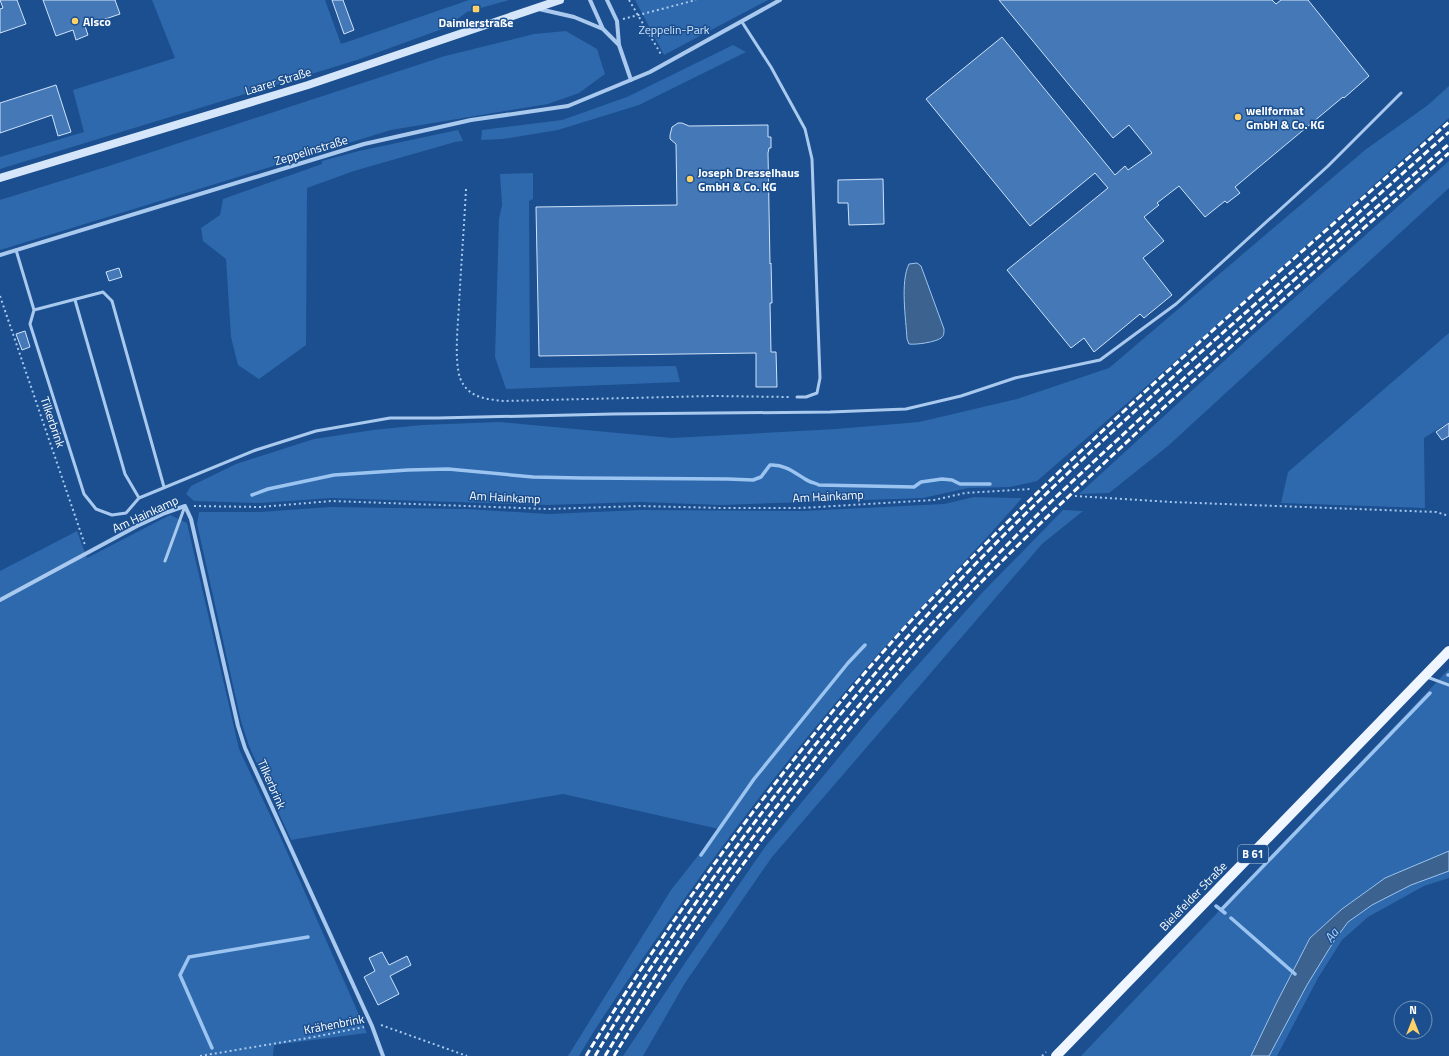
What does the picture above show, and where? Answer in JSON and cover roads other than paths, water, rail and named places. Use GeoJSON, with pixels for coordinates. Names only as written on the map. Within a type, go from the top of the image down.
{"type":"FeatureCollection","features":[{"type":"Feature","properties":{"kind":"main road","name":"Laarer Straße"},"geometry":{"type":"LineString","coordinates":[[0,178],[308,84],[560,0]]}},
{"type":"Feature","properties":{"kind":"main road","name":"Bielefelder Straße"},"geometry":{"type":"LineString","coordinates":[[1056,1056],[1449,652]]}},
{"type":"Feature","properties":{"kind":"street"},"geometry":{"type":"LineString","coordinates":[[590,0],[603,29],[619,45]]}},
{"type":"Feature","properties":{"kind":"street"},"geometry":{"type":"LineString","coordinates":[[607,0],[617,21],[619,45],[631,80]]}},
{"type":"Feature","properties":{"kind":"street","name":"Zeppelinstraße"},"geometry":{"type":"LineString","coordinates":[[0,255],[364,144],[471,120],[568,106],[631,80],[666,63],[780,0]]}},
{"type":"Feature","properties":{"kind":"street"},"geometry":{"type":"LineString","coordinates":[[536,9],[574,17],[603,29]]}},
{"type":"Feature","properties":{"kind":"street","name":"Am Hainkamp"},"geometry":{"type":"LineString","coordinates":[[0,600],[137,526],[184,506]]}},
{"type":"Feature","properties":{"kind":"street","name":"Tilkerbrink"},"geometry":{"type":"LineString","coordinates":[[184,506],[191,519],[238,726],[245,748],[372,1026],[383,1056]]}},
{"type":"Feature","properties":{"kind":"lane"},"geometry":{"type":"LineString","coordinates":[[742,22],[771,67],[805,129],[812,159],[820,378],[817,392],[806,397],[798,397]]}},
{"type":"Feature","properties":{"kind":"lane"},"geometry":{"type":"LineString","coordinates":[[16,250],[34,310],[30,324],[84,494],[96,509],[112,515],[126,513],[139,498],[256,450],[316,431],[390,418],[830,412],[906,409],[961,396],[1015,378],[1100,360],[1176,304],[1328,166],[1401,94]]}},
{"type":"Feature","properties":{"kind":"lane"},"geometry":{"type":"LineString","coordinates":[[34,310],[103,292],[112,301],[164,487]]}},
{"type":"Feature","properties":{"kind":"lane"},"geometry":{"type":"LineString","coordinates":[[75,300],[125,474],[139,498]]}},
{"type":"Feature","properties":{"kind":"lane"},"geometry":{"type":"LineString","coordinates":[[165,561],[184,506]]}},
{"type":"Feature","properties":{"kind":"lane"},"geometry":{"type":"LineString","coordinates":[[1425,676],[1449,685]]}},
{"type":"Feature","properties":{"kind":"water"},"geometry":{"type":"Polygon","coordinates":[[[917,263],[921,266],[944,329],[944,333],[942,337],[935,341],[921,344],[909,344],[907,339],[904,290],[906,272],[909,264],[917,263]]]}},
{"type":"Feature","properties":{"kind":"water","name":"Aa"},"geometry":{"type":"Polygon","coordinates":[[[1449,851],[1449,871],[1411,885],[1372,905],[1348,922],[1334,941],[1307,985],[1269,1056],[1251,1056],[1310,938],[1342,909],[1385,878],[1449,851]]]}},
{"type":"Feature","properties":{"kind":"waterway"},"geometry":{"type":"LineString","coordinates":[[252,495],[268,489],[334,475],[448,469],[533,477],[753,480],[761,477],[770,465],[775,465],[789,469],[807,480],[819,485],[914,487],[921,482],[942,479],[952,480],[960,484],[990,484]]}},
{"type":"Feature","properties":{"kind":"waterway"},"geometry":{"type":"LineString","coordinates":[[701,855],[754,779],[848,663],[865,645]]}},
{"type":"Feature","properties":{"kind":"waterway"},"geometry":{"type":"LineString","coordinates":[[1221,910],[1430,693]]}},
{"type":"Feature","properties":{"kind":"waterway"},"geometry":{"type":"LineString","coordinates":[[1216,906],[1225,913]]}},
{"type":"Feature","properties":{"kind":"waterway"},"geometry":{"type":"LineString","coordinates":[[1231,918],[1295,974]]}},
{"type":"Feature","properties":{"kind":"waterway"},"geometry":{"type":"LineString","coordinates":[[212,1048],[180,975],[189,957],[308,937]]}},
{"type":"Feature","properties":{"kind":"railway"},"geometry":{"type":"LineString","coordinates":[[586,1056],[656,946],[732,840],[829,715],[908,624],[972,557],[1104,429],[1241,305],[1449,122]]}},
{"type":"Feature","properties":{"kind":"railway"},"geometry":{"type":"LineString","coordinates":[[595,1056],[649,970],[707,887],[775,795],[847,706],[923,620],[1002,537],[1103,440],[1449,132]]}},
{"type":"Feature","properties":{"kind":"railway"},"geometry":{"type":"LineString","coordinates":[[605,1056],[648,987],[741,853],[791,788],[843,725],[896,663],[951,603],[1008,544],[1082,472],[1303,272],[1449,144]]}},
{"type":"Feature","properties":{"kind":"railway"},"geometry":{"type":"LineString","coordinates":[[614,1056],[648,1001],[684,948],[759,843],[839,742],[923,644],[979,584],[1037,526],[1229,348],[1449,153]]}},
{"type":"Feature","properties":{"kind":"place","name":"Daimlerstraße"},"geometry":{"type":"Point","coordinates":[476,9]}},
{"type":"Feature","properties":{"kind":"place","name":"Alsco"},"geometry":{"type":"Point","coordinates":[75,21]}},
{"type":"Feature","properties":{"kind":"place","name":"wellformat GmbH & Co. KG"},"geometry":{"type":"Point","coordinates":[1238,117]}},
{"type":"Feature","properties":{"kind":"place","name":"Joseph Dresselhaus GmbH & Co. KG"},"geometry":{"type":"Point","coordinates":[690,179]}},
{"type":"Feature","properties":{"kind":"park label","name":"Zeppelin-Park"},"geometry":{"type":"Point","coordinates":[674,29]}}]}
